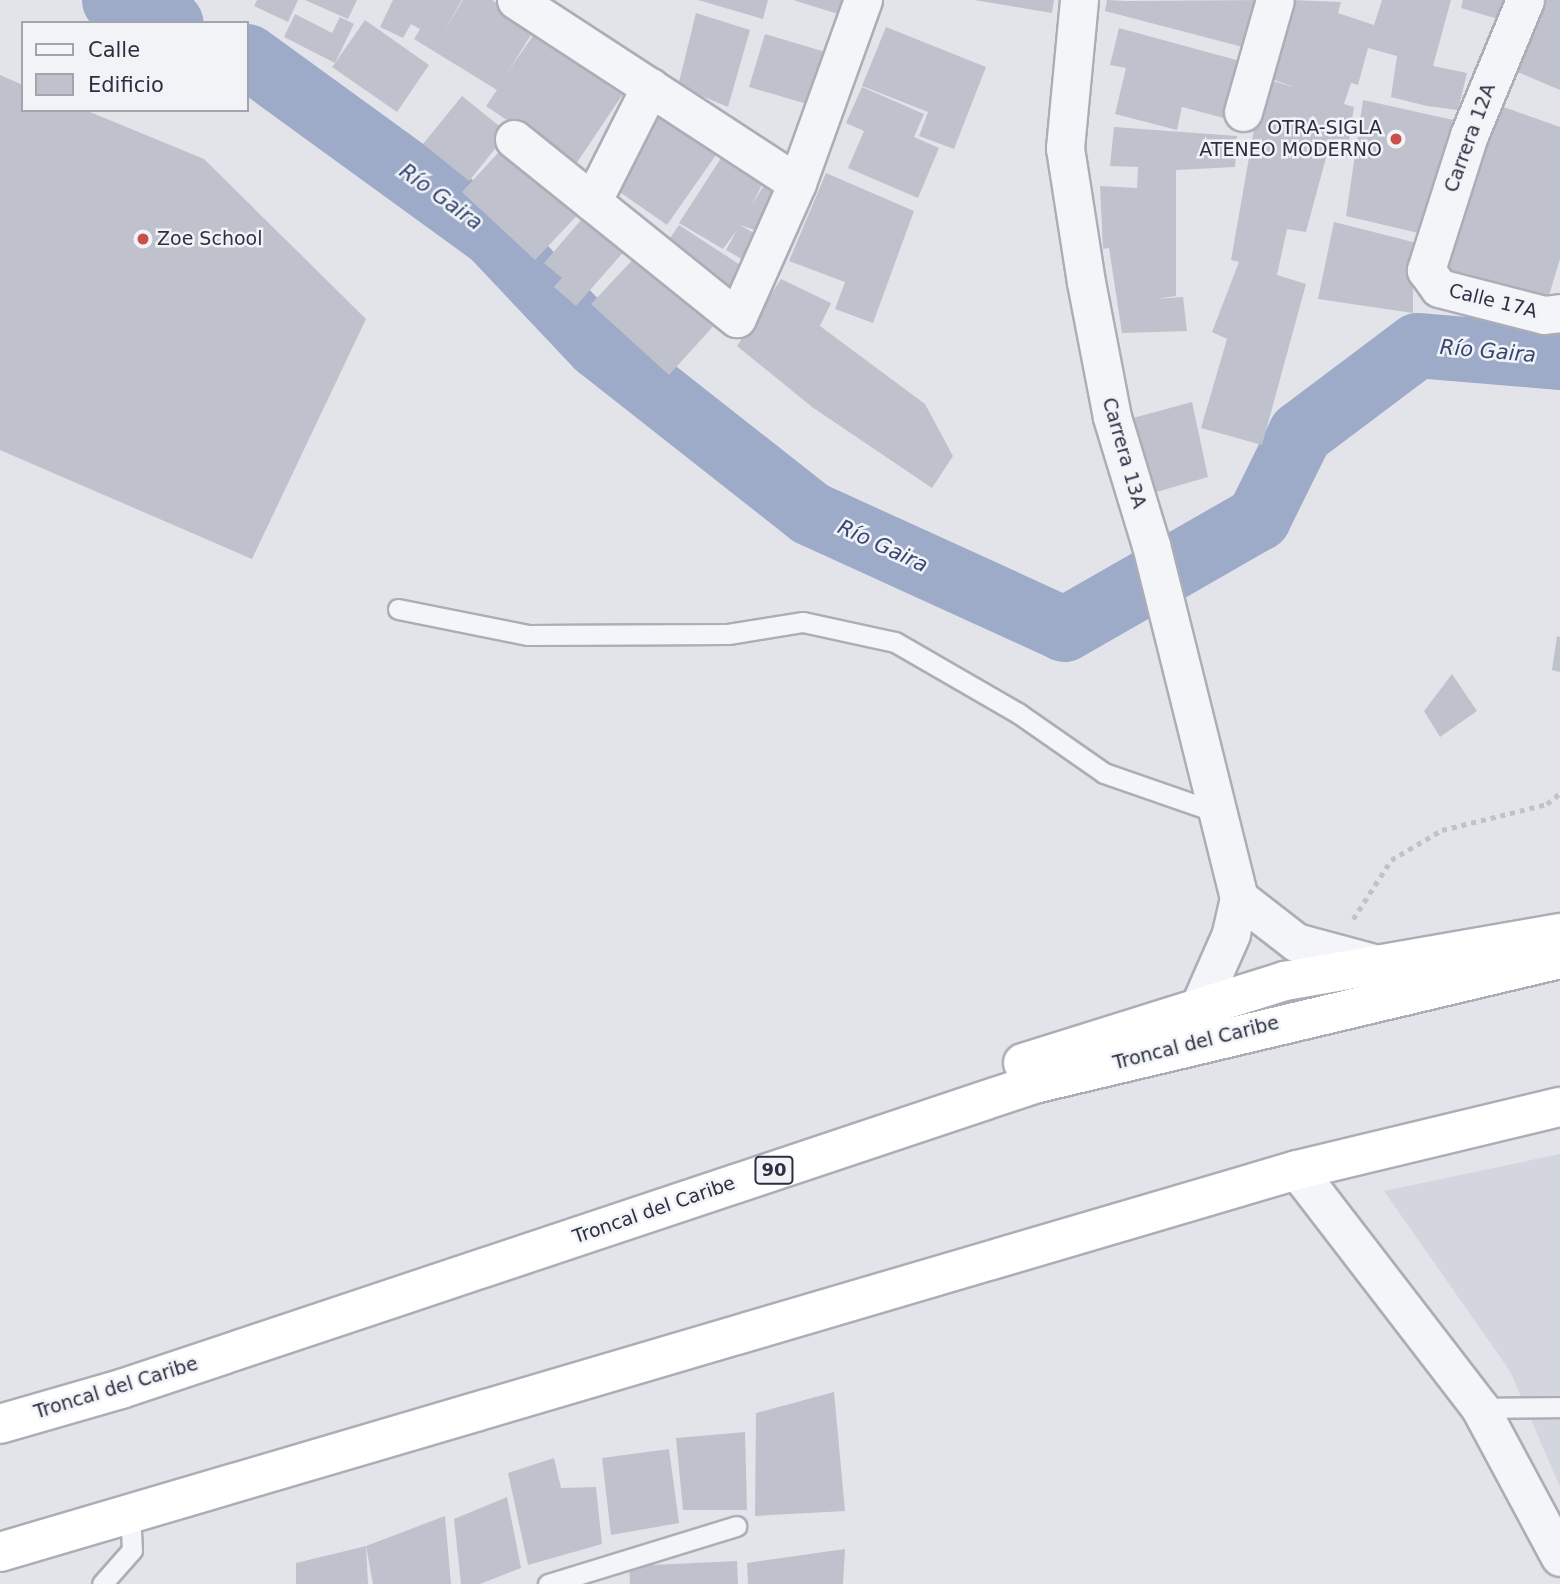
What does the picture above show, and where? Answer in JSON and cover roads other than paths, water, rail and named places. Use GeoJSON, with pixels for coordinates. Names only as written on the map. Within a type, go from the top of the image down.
{"type":"FeatureCollection","features":[{"type":"Feature","properties":{"kind":"highway"},"geometry":{"type":"LineString","coordinates":[[813,1157],[1003,1070],[1201,1002],[1370,961],[1560,933]]}},
{"type":"Feature","properties":{"kind":"highway","name":"Troncal del Caribe"},"geometry":{"type":"LineString","coordinates":[[0,1424],[121,1389],[1034,1084],[1560,959]]}},
{"type":"Feature","properties":{"kind":"highway"},"geometry":{"type":"LineString","coordinates":[[0,1552],[130,1516],[1297,1170],[1560,1107]]}},
{"type":"Feature","properties":{"kind":"street"},"geometry":{"type":"LineString","coordinates":[[516,0],[797,183]]}},
{"type":"Feature","properties":{"kind":"street"},"geometry":{"type":"LineString","coordinates":[[514,139],[737,318],[797,183],[863,0]]}},
{"type":"Feature","properties":{"kind":"street","name":"Carrera 13A"},"geometry":{"type":"LineString","coordinates":[[1079,0],[1065,148],[1112,417],[1152,545],[1213,811],[1239,898]]}},
{"type":"Feature","properties":{"kind":"street"},"geometry":{"type":"LineString","coordinates":[[1243,112],[1275,0]]}},
{"type":"Feature","properties":{"kind":"street","name":"Carrera 12A"},"geometry":{"type":"LineString","coordinates":[[1429,279],[1435,231],[1525,0]]}},
{"type":"Feature","properties":{"kind":"street"},"geometry":{"type":"LineString","coordinates":[[592,202],[650,88]]}},
{"type":"Feature","properties":{"kind":"street","name":"Calle 17A"},"geometry":{"type":"LineString","coordinates":[[1429,279],[1439,288],[1544,315],[1560,313]]}},
{"type":"Feature","properties":{"kind":"street"},"geometry":{"type":"LineString","coordinates":[[1201,1002],[1223,958],[1239,898],[1286,935],[1330,955],[1370,961]]}},
{"type":"Feature","properties":{"kind":"street"},"geometry":{"type":"LineString","coordinates":[[1297,1170],[1480,1408],[1560,1557]]}},
{"type":"Feature","properties":{"kind":"lane"},"geometry":{"type":"LineString","coordinates":[[398,609],[528,635],[727,634],[803,622],[895,642],[1018,713],[1104,773],[1213,811]]}},
{"type":"Feature","properties":{"kind":"lane"},"geometry":{"type":"LineString","coordinates":[[1480,1408],[1560,1407]]}},
{"type":"Feature","properties":{"kind":"lane"},"geometry":{"type":"LineString","coordinates":[[102,1584],[132,1550],[130,1516]]}},
{"type":"Feature","properties":{"kind":"lane"},"geometry":{"type":"LineString","coordinates":[[548,1584],[736,1526]]}},
{"type":"Feature","properties":{"kind":"waterway","name":"Río Gaira"},"geometry":{"type":"LineString","coordinates":[[114,0],[166,21]]}},
{"type":"Feature","properties":{"kind":"waterway","name":"Río Gaira"},"geometry":{"type":"LineString","coordinates":[[248,57],[492,234],[598,346],[810,513],[1064,629],[1258,518],[1300,433],[1417,345],[1560,357]]}},
{"type":"Feature","properties":{"kind":"place","name":"OTRA-SIGLA ATENEO MODERNO"},"geometry":{"type":"Point","coordinates":[1396,139]}},
{"type":"Feature","properties":{"kind":"place","name":"Zoe School"},"geometry":{"type":"Point","coordinates":[143,239]}}]}
